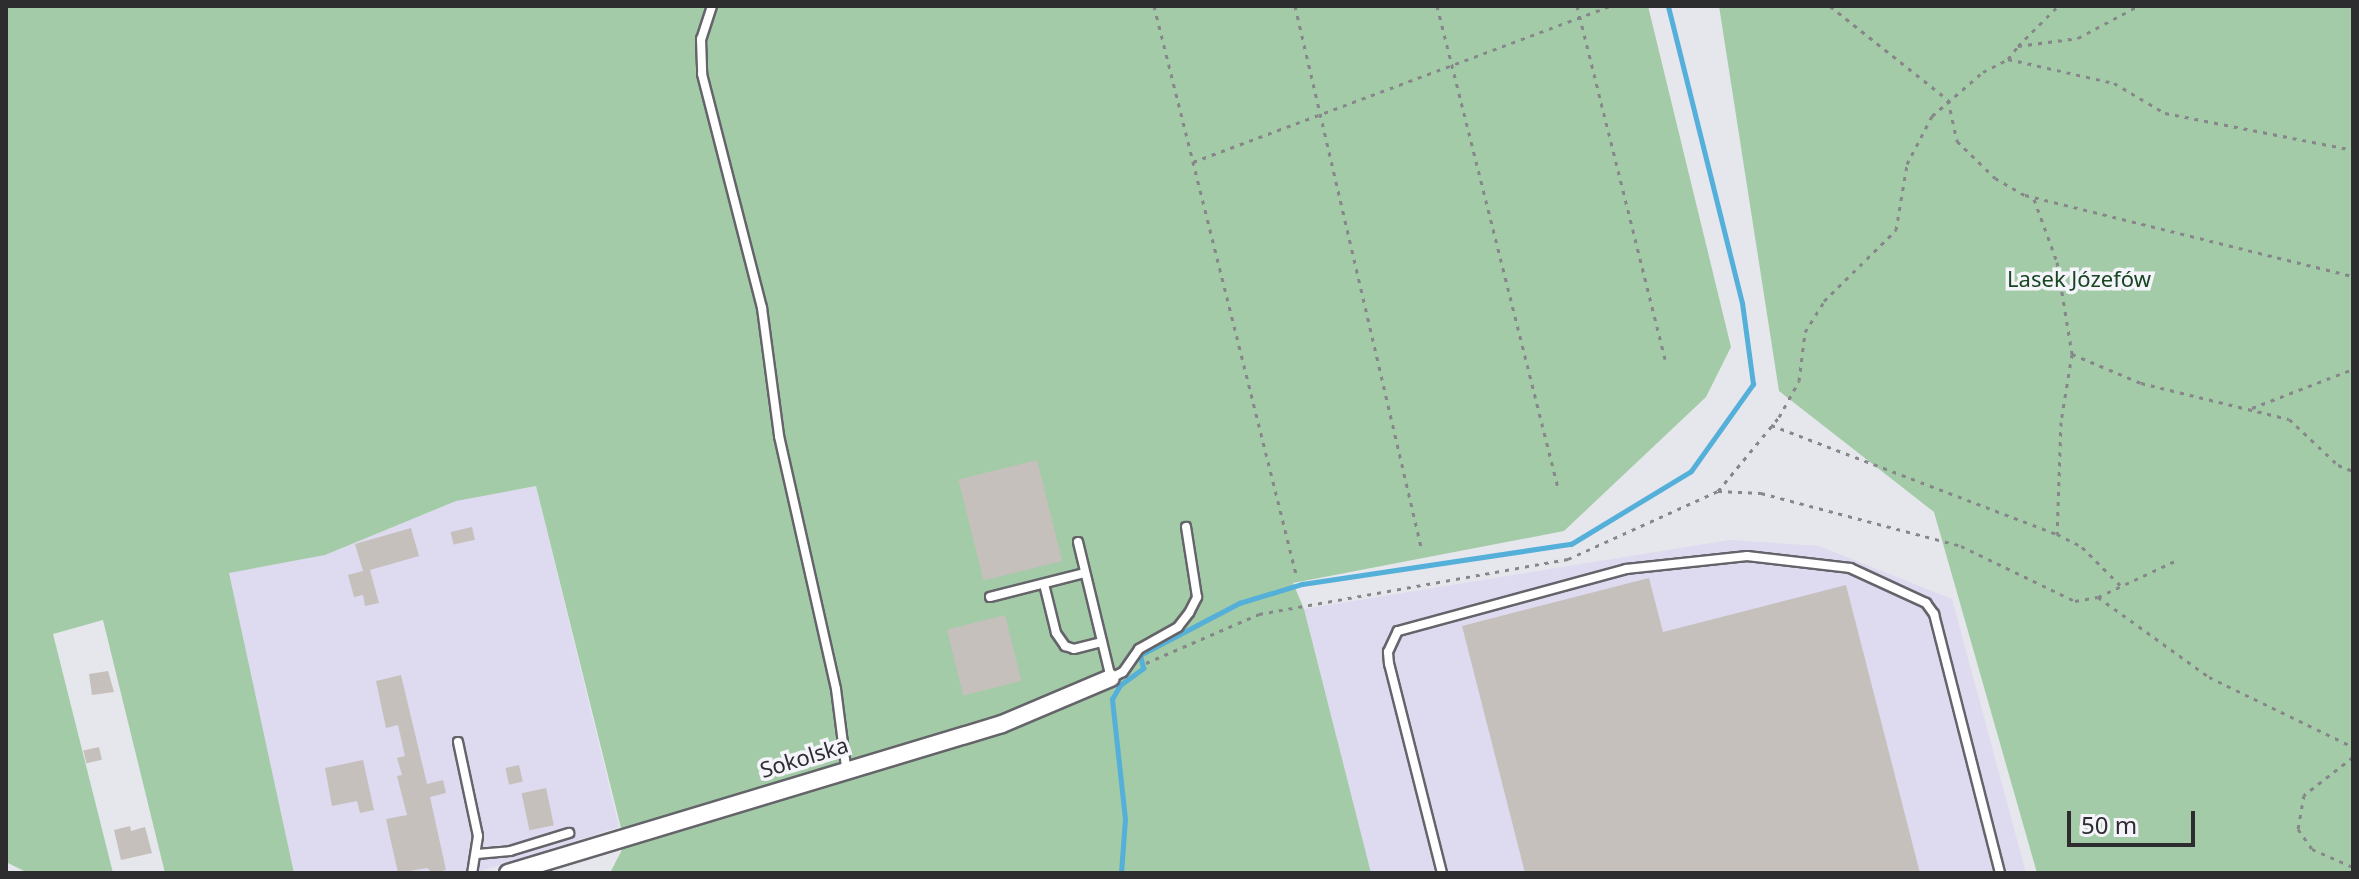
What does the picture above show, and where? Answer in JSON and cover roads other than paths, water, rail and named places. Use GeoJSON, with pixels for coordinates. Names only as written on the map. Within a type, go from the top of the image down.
{"type":"FeatureCollection","features":[{"type":"Feature","properties":{"kind":"street","name":"Sokolska"},"geometry":{"type":"LineString","coordinates":[[508,873],[846,767],[1016,719],[1111,678]]}},
{"type":"Feature","properties":{"kind":"lane"},"geometry":{"type":"LineString","coordinates":[[712,6],[701,39],[702,74],[762,308],[779,436],[836,689],[846,767]]}},
{"type":"Feature","properties":{"kind":"lane"},"geometry":{"type":"LineString","coordinates":[[1078,542],[1111,678],[1131,663],[1139,649],[1178,627],[1197,597],[1186,527]]}},
{"type":"Feature","properties":{"kind":"lane"},"geometry":{"type":"LineString","coordinates":[[1442,873],[1389,664],[1388,652],[1398,631],[1626,569],[1747,556],[1850,568],[1926,603],[1934,614],[2000,873]]}},
{"type":"Feature","properties":{"kind":"lane"},"geometry":{"type":"LineString","coordinates":[[990,597],[1085,573]]}},
{"type":"Feature","properties":{"kind":"lane"},"geometry":{"type":"LineString","coordinates":[[1044,584],[1056,633],[1065,646],[1102,642]]}},
{"type":"Feature","properties":{"kind":"lane"},"geometry":{"type":"LineString","coordinates":[[458,742],[477,854],[472,873]]}},
{"type":"Feature","properties":{"kind":"lane"},"geometry":{"type":"LineString","coordinates":[[477,854],[510,851],[569,833]]}},
{"type":"Feature","properties":{"kind":"waterway"},"geometry":{"type":"LineString","coordinates":[[1121,873],[1125,819],[1112,699],[1120,685],[1143,668],[1140,655],[1239,603],[1302,584],[1571,544],[1691,471],[1753,384],[1742,303],[1668,7]]}},
{"type":"Feature","properties":{"kind":"park label","name":"Lasek Józefów"},"geometry":{"type":"Point","coordinates":[2079,279]}}]}
